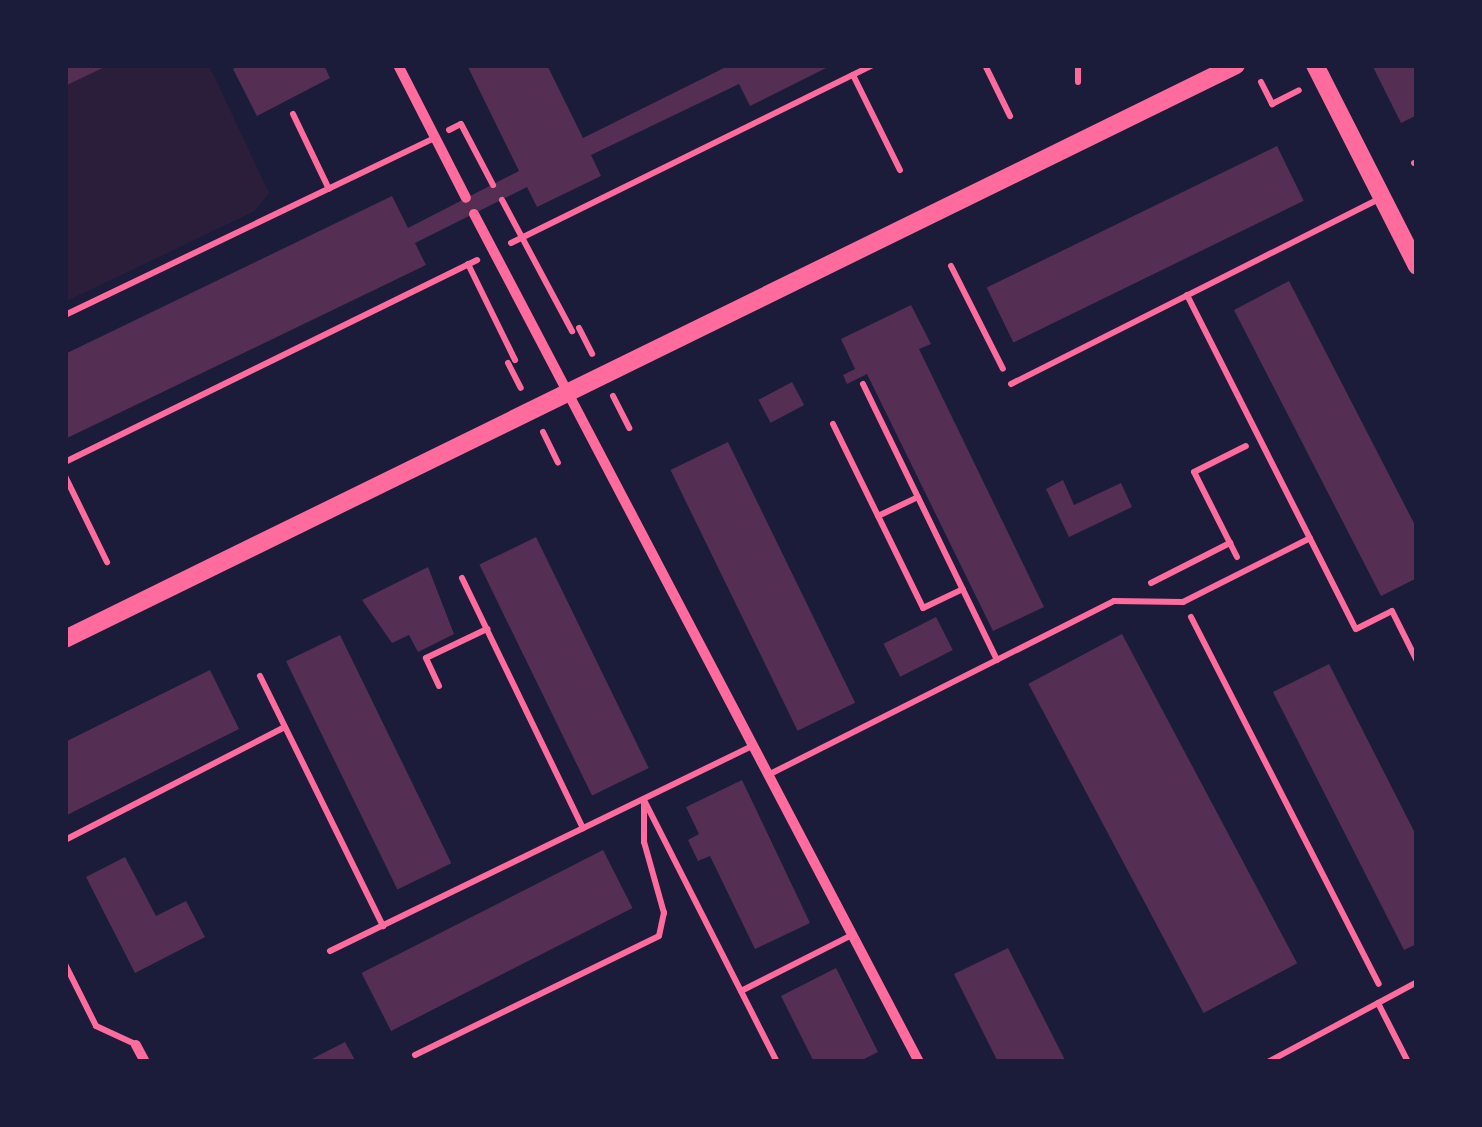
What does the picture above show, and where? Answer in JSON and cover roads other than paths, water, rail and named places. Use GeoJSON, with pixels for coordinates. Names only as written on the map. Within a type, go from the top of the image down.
{"type":"FeatureCollection","features":[{"type":"Feature","properties":{"kind":"main road"},"geometry":{"type":"LineString","coordinates":[[65,640],[1236,65]]}},
{"type":"Feature","properties":{"kind":"main road"},"geometry":{"type":"LineString","coordinates":[[1315,65],[1417,266]]}},
{"type":"Feature","properties":{"kind":"street"},"geometry":{"type":"LineString","coordinates":[[398,65],[466,198]]}},
{"type":"Feature","properties":{"kind":"street"},"geometry":{"type":"LineString","coordinates":[[474,214],[919,1062]]}},
{"type":"Feature","properties":{"kind":"street"},"geometry":{"type":"LineString","coordinates":[[136,1045],[146,1062]]}},
{"type":"Feature","properties":{"kind":"lane"},"geometry":{"type":"LineString","coordinates":[[293,114],[329,188]]}},
{"type":"Feature","properties":{"kind":"lane"},"geometry":{"type":"LineString","coordinates":[[65,315],[435,138]]}},
{"type":"Feature","properties":{"kind":"lane"},"geometry":{"type":"LineString","coordinates":[[1010,384],[1382,197]]}},
{"type":"Feature","properties":{"kind":"lane"},"geometry":{"type":"LineString","coordinates":[[1187,295],[1356,629],[1392,611],[1417,661]]}},
{"type":"Feature","properties":{"kind":"lane"},"geometry":{"type":"LineString","coordinates":[[863,384],[997,660]]}},
{"type":"Feature","properties":{"kind":"lane"},"geometry":{"type":"LineString","coordinates":[[834,424],[923,608],[963,589]]}},
{"type":"Feature","properties":{"kind":"lane"},"geometry":{"type":"LineString","coordinates":[[878,516],[918,496]]}},
{"type":"Feature","properties":{"kind":"lane"},"geometry":{"type":"LineString","coordinates":[[768,775],[1114,601],[1183,602],[1310,538]]}},
{"type":"Feature","properties":{"kind":"lane"},"geometry":{"type":"LineString","coordinates":[[462,578],[583,828]]}},
{"type":"Feature","properties":{"kind":"lane"},"geometry":{"type":"LineString","coordinates":[[439,686],[426,658],[487,629]]}},
{"type":"Feature","properties":{"kind":"lane"},"geometry":{"type":"LineString","coordinates":[[260,676],[382,926]]}},
{"type":"Feature","properties":{"kind":"lane"},"geometry":{"type":"LineString","coordinates":[[65,840],[283,728]]}},
{"type":"Feature","properties":{"kind":"lane"},"geometry":{"type":"LineString","coordinates":[[330,951],[752,746]]}},
{"type":"Feature","properties":{"kind":"lane"},"geometry":{"type":"LineString","coordinates":[[644,799],[777,1062]]}},
{"type":"Feature","properties":{"kind":"lane"},"geometry":{"type":"LineString","coordinates":[[416,1055],[659,936],[664,913],[644,842],[644,799]]}},
{"type":"Feature","properties":{"kind":"lane"},"geometry":{"type":"LineString","coordinates":[[741,991],[852,935]]}},
{"type":"Feature","properties":{"kind":"lane"},"geometry":{"type":"LineString","coordinates":[[65,964],[96,1026],[136,1045]]}},
{"type":"Feature","properties":{"kind":"lane"},"geometry":{"type":"LineString","coordinates":[[1268,1062],[1417,982]]}},
{"type":"Feature","properties":{"kind":"lane"},"geometry":{"type":"LineString","coordinates":[[1382,1001],[1408,1062]]}}]}
